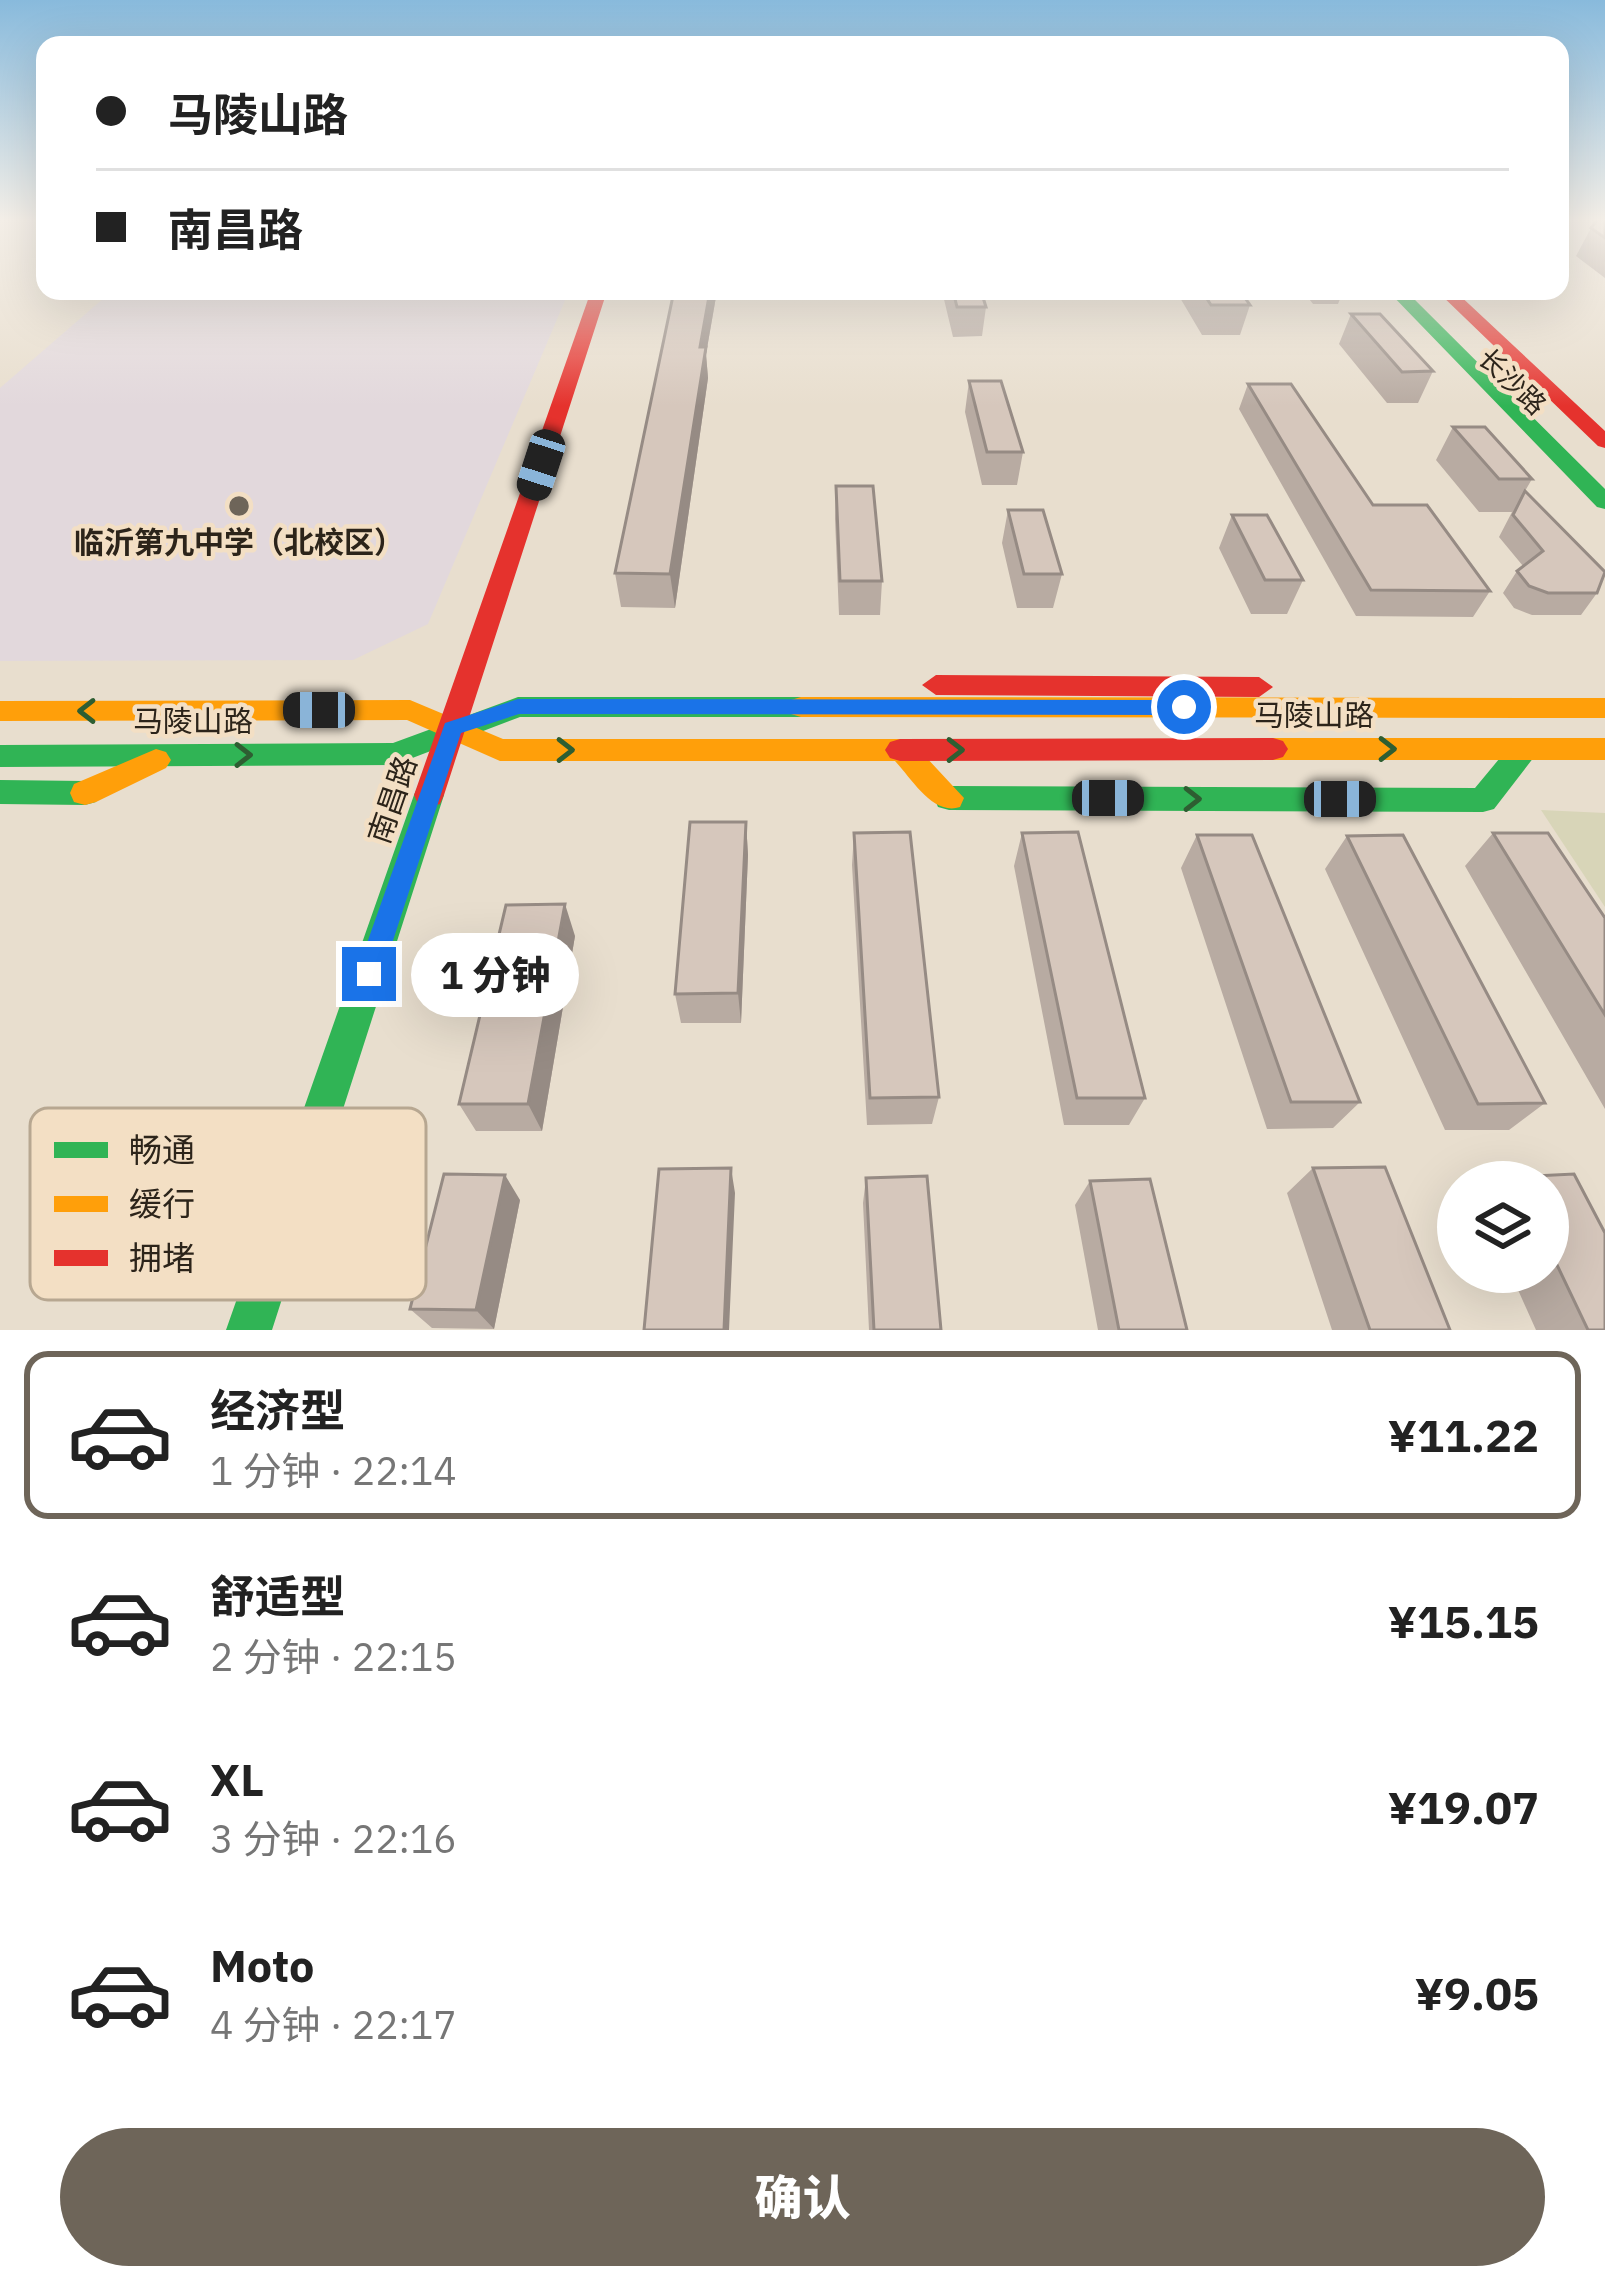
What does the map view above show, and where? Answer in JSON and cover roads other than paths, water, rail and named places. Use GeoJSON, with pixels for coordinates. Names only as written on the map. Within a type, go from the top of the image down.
{"type":"FeatureCollection","features":[{"type":"Feature","properties":{"kind":"main road","name":"南昌路"},"geometry":{"type":"LineString","coordinates":[[324,1108],[596,300]]}},
{"type":"Feature","properties":{"kind":"main road"},"geometry":{"type":"LineString","coordinates":[[1405,300],[1605,501]]}},
{"type":"Feature","properties":{"kind":"main road","name":"长沙路"},"geometry":{"type":"LineString","coordinates":[[1428,300],[1605,473]]}},
{"type":"Feature","properties":{"kind":"main road","name":"长沙路"},"geometry":{"type":"LineString","coordinates":[[1455,300],[1605,442]]}},
{"type":"Feature","properties":{"kind":"main road"},"geometry":{"type":"LineString","coordinates":[[1480,300],[1605,414]]}},
{"type":"Feature","properties":{"kind":"main road"},"geometry":{"type":"LineString","coordinates":[[904,707],[936,685],[1259,687],[1299,708]]}},
{"type":"Feature","properties":{"kind":"main road","name":"马陵山路"},"geometry":{"type":"LineString","coordinates":[[0,756],[394,754],[452,728],[518,707],[1605,708]]}},
{"type":"Feature","properties":{"kind":"main road","name":"马陵山路"},"geometry":{"type":"LineString","coordinates":[[0,711],[410,710],[500,750],[1605,749]]}},
{"type":"Feature","properties":{"kind":"main road"},"geometry":{"type":"LineString","coordinates":[[902,750],[949,798],[1483,800],[1524,749]]}},
{"type":"Feature","properties":{"kind":"main road"},"geometry":{"type":"LineString","coordinates":[[0,792],[85,793],[169,755]]}},
{"type":"Feature","properties":{"kind":"main road","name":"南昌路"},"geometry":{"type":"LineString","coordinates":[[249,1330],[259,1300]]}},
{"type":"Feature","properties":{"kind":"place","name":"临沂第九中学（北校区）"},"geometry":{"type":"Point","coordinates":[239,506]}}]}
